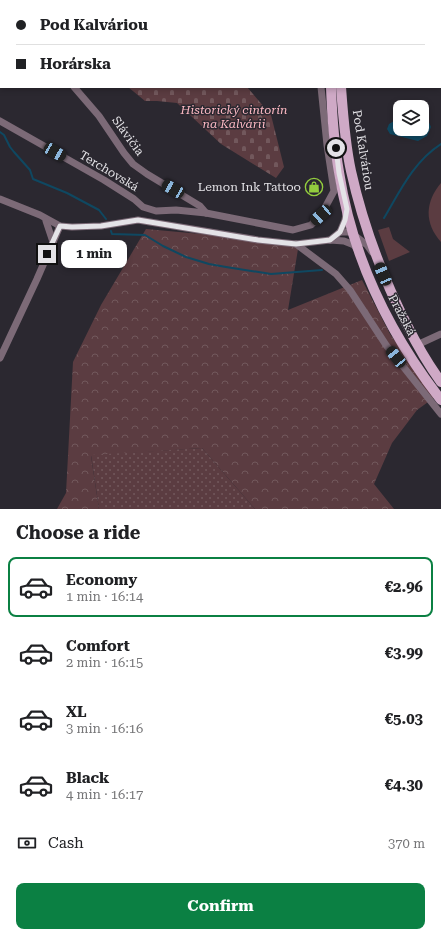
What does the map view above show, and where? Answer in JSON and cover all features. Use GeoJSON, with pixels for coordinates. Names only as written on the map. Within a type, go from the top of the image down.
{"type":"FeatureCollection","features":[{"type":"Feature","properties":{"kind":"main road","name":"Pod Kalváriou"},"geometry":{"type":"LineString","coordinates":[[330,88],[339,173],[354,235]]}},
{"type":"Feature","properties":{"kind":"main road","name":"Pod Kalváriou"},"geometry":{"type":"LineString","coordinates":[[341,88],[345,133],[351,170],[363,217]]}},
{"type":"Feature","properties":{"kind":"main road","name":"Pražská"},"geometry":{"type":"LineString","coordinates":[[363,217],[377,260],[395,302],[417,345],[441,382]]}},
{"type":"Feature","properties":{"kind":"main road","name":"Pražská"},"geometry":{"type":"LineString","coordinates":[[354,235],[368,276],[383,310],[410,357],[441,400]]}},
{"type":"Feature","properties":{"kind":"street","name":"Slávičia"},"geometry":{"type":"LineString","coordinates":[[75,88],[99,116],[124,153],[134,164],[147,174],[200,206],[206,213],[293,230]]}},
{"type":"Feature","properties":{"kind":"street"},"geometry":{"type":"LineString","coordinates":[[321,88],[327,145],[334,190],[321,215],[311,224],[293,230],[296,244],[336,274],[350,290],[386,345],[441,414]]}},
{"type":"Feature","properties":{"kind":"street","name":"Terchovská"},"geometry":{"type":"LineString","coordinates":[[0,121],[104,180],[134,199],[143,207],[156,211],[176,210],[206,213]]}},
{"type":"Feature","properties":{"kind":"street"},"geometry":{"type":"LineString","coordinates":[[0,199],[40,215],[60,226],[101,226],[138,220],[258,240],[296,244],[326,240],[344,241],[354,245],[359,252]]}},
{"type":"Feature","properties":{"kind":"street","name":"Terchovská"},"geometry":{"type":"LineString","coordinates":[[138,220],[143,207]]}},
{"type":"Feature","properties":{"kind":"street"},"geometry":{"type":"LineString","coordinates":[[340,232],[345,220],[347,209]]}},
{"type":"Feature","properties":{"kind":"street"},"geometry":{"type":"LineString","coordinates":[[344,241],[354,235],[361,224],[363,217]]}},
{"type":"Feature","properties":{"kind":"street"},"geometry":{"type":"LineString","coordinates":[[46,221],[53,242]]}},
{"type":"Feature","properties":{"kind":"street"},"geometry":{"type":"LineString","coordinates":[[0,358],[60,226]]}},
{"type":"Feature","properties":{"kind":"street"},"geometry":{"type":"LineString","coordinates":[[313,256],[312,252],[315,246],[340,232],[350,232],[367,245],[377,260]]}},
{"type":"Feature","properties":{"kind":"street"},"geometry":{"type":"LineString","coordinates":[[417,345],[441,334]]}},
{"type":"Feature","properties":{"kind":"green space","name":"Historický cintorín na Kalvárii"},"geometry":{"type":"Polygon","coordinates":[[[129,88],[248,88],[271,115],[284,167],[276,178],[221,144],[177,103],[145,101],[129,88]]]}},
{"type":"Feature","properties":{"kind":"green space"},"geometry":{"type":"Polygon","coordinates":[[[441,183],[441,242],[435,235],[429,220],[429,205],[441,183]]]}},
{"type":"Feature","properties":{"kind":"green space"},"geometry":{"type":"Polygon","coordinates":[[[389,227],[393,239],[410,252],[389,261],[378,230],[389,227]]]}},
{"type":"Feature","properties":{"kind":"green space"},"geometry":{"type":"Polygon","coordinates":[[[146,229],[299,243],[288,310],[362,280],[390,334],[435,397],[417,410],[392,443],[374,484],[394,509],[255,509],[202,448],[91,456],[99,509],[57,509],[66,493],[73,362],[101,305],[146,229]]]}},
{"type":"Feature","properties":{"kind":"green space"},"geometry":{"type":"Polygon","coordinates":[[[202,448],[255,509],[99,509],[91,455],[202,448]]]}},
{"type":"Feature","properties":{"kind":"water"},"geometry":{"type":"Polygon","coordinates":[[[393,122],[393,135],[390,134],[387,129],[389,124],[393,122]]]}},
{"type":"Feature","properties":{"kind":"water"},"geometry":{"type":"Polygon","coordinates":[[[398,136],[427,136],[418,141],[398,136]]]}},
{"type":"Feature","properties":{"kind":"waterway"},"geometry":{"type":"LineString","coordinates":[[0,132],[4,135],[10,147],[30,170],[33,179],[67,193],[99,210],[106,219]]}},
{"type":"Feature","properties":{"kind":"waterway"},"geometry":{"type":"LineString","coordinates":[[384,218],[408,177],[423,159],[441,144]]}},
{"type":"Feature","properties":{"kind":"waterway"},"geometry":{"type":"LineString","coordinates":[[111,231],[112,234],[145,235],[186,257],[209,264],[271,274],[322,270]]}},
{"type":"Feature","properties":{"kind":"place","name":"Lemon Ink Tattoo"},"geometry":{"type":"Point","coordinates":[314,187]}},
{"type":"Feature","properties":{"kind":"route"},"geometry":{"type":"LineString","coordinates":[[47,254],[60,226],[101,226],[138,220],[258,240],[296,244],[330,240],[340,232],[345,220],[347,209],[339,173],[336,148]]}}]}
